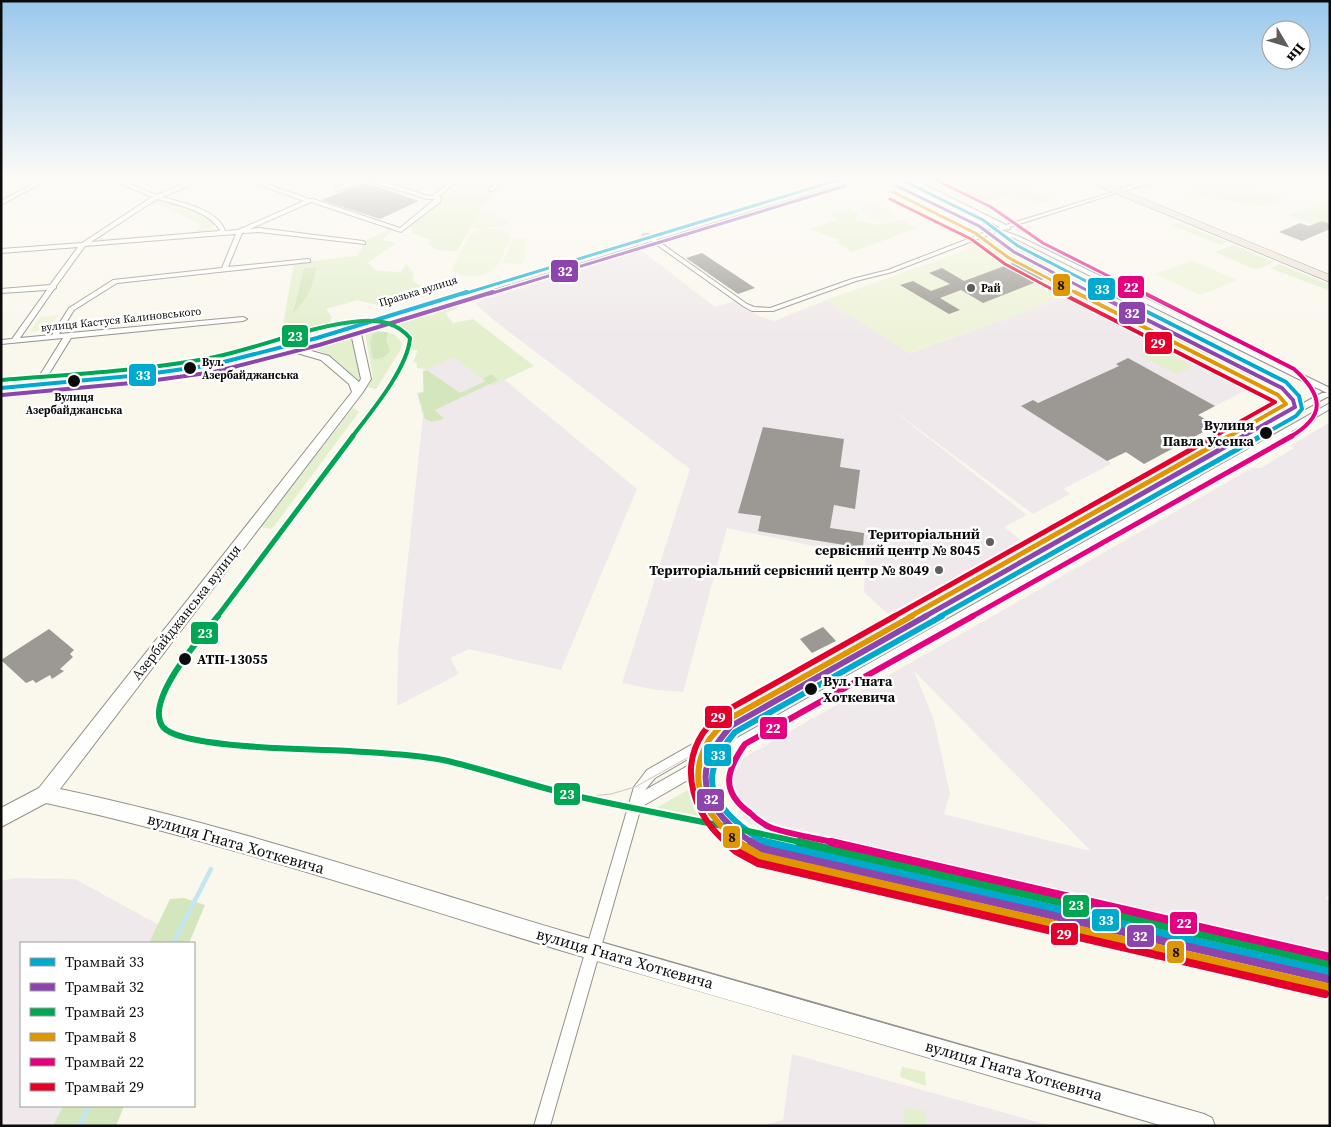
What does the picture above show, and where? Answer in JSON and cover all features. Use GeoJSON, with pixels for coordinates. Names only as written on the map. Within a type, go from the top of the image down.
{"type":"FeatureCollection","features":[{"type":"Feature","properties":{"kind":"highway"},"geometry":{"type":"LineString","coordinates":[[1218,232],[1330,279]]}},
{"type":"Feature","properties":{"kind":"highway"},"geometry":{"type":"LineString","coordinates":[[1228,232],[1330,271]]}},
{"type":"Feature","properties":{"kind":"street"},"geometry":{"type":"LineString","coordinates":[[14,341],[82,245],[103,232]]}},
{"type":"Feature","properties":{"kind":"street"},"geometry":{"type":"LineString","coordinates":[[1,252],[234,232]]}},
{"type":"Feature","properties":{"kind":"street"},"geometry":{"type":"LineString","coordinates":[[224,270],[240,232]]}},
{"type":"Feature","properties":{"kind":"street"},"geometry":{"type":"LineString","coordinates":[[280,232],[364,243]]}},
{"type":"Feature","properties":{"kind":"street","name":"Празька вулиця"},"geometry":{"type":"LineString","coordinates":[[1,390],[181,372],[234,363],[666,232]]}},
{"type":"Feature","properties":{"kind":"street","name":"Празька вулиця"},"geometry":{"type":"LineString","coordinates":[[649,237],[668,232]]}},
{"type":"Feature","properties":{"kind":"street"},"geometry":{"type":"LineString","coordinates":[[649,237],[745,305],[752,309],[764,311],[854,280],[890,271],[996,232]]}},
{"type":"Feature","properties":{"kind":"street"},"geometry":{"type":"LineString","coordinates":[[1000,232],[1016,237],[1330,391]]}},
{"type":"Feature","properties":{"kind":"street"},"geometry":{"type":"LineString","coordinates":[[1011,232],[1016,237]]}},
{"type":"Feature","properties":{"kind":"street"},"geometry":{"type":"LineString","coordinates":[[54,337],[71,309],[109,283],[115,281],[308,261]]}},
{"type":"Feature","properties":{"kind":"street"},"geometry":{"type":"LineString","coordinates":[[1,292],[54,287]]}},
{"type":"Feature","properties":{"kind":"street","name":"Празька вулиця"},"geometry":{"type":"LineString","coordinates":[[1,383],[191,365],[357,329],[447,299]]}},
{"type":"Feature","properties":{"kind":"street","name":"вулиця Кастуся Калиновського"},"geometry":{"type":"LineString","coordinates":[[1,342],[243,319]]}},
{"type":"Feature","properties":{"kind":"street","name":"Азербайджанська вулиця"},"geometry":{"type":"LineString","coordinates":[[1,818],[45,794],[358,392],[364,383],[366,374],[356,334],[357,329]]}},
{"type":"Feature","properties":{"kind":"street"},"geometry":{"type":"LineString","coordinates":[[41,380],[68,336]]}},
{"type":"Feature","properties":{"kind":"street"},"geometry":{"type":"LineString","coordinates":[[290,345],[325,358],[354,383],[358,392]]}},
{"type":"Feature","properties":{"kind":"street"},"geometry":{"type":"LineString","coordinates":[[542,1126],[642,784],[657,769],[1086,524],[1324,395],[1330,395]]}},
{"type":"Feature","properties":{"kind":"street"},"geometry":{"type":"LineString","coordinates":[[637,802],[1330,405]]}},
{"type":"Feature","properties":{"kind":"street","name":"вулиця Гната Хоткевича"},"geometry":{"type":"LineString","coordinates":[[45,794],[105,806],[300,861],[594,950],[1204,1126]]}},
{"type":"Feature","properties":{"kind":"shaded area"},"geometry":{"type":"Polygon","coordinates":[[[641,250],[715,307],[735,301],[759,316],[774,321],[826,300],[910,353],[1087,287],[1101,290],[1262,370],[1250,381],[1249,383],[1252,387],[1198,415],[1216,425],[1144,464],[1126,452],[1108,461],[1111,464],[1063,489],[1070,494],[1033,514],[886,405],[1027,515],[1004,527],[1022,541],[888,614],[864,592],[866,557],[727,528],[683,692],[657,690],[622,683],[690,469],[491,318],[475,303],[641,250]]]}},
{"type":"Feature","properties":{"kind":"shaded area"},"geometry":{"type":"Polygon","coordinates":[[[458,347],[505,380],[637,489],[561,670],[469,649],[450,658],[459,674],[397,706],[398,652],[423,416],[417,393],[423,391],[423,370],[458,347]]]}},
{"type":"Feature","properties":{"kind":"shaded area"},"geometry":{"type":"Polygon","coordinates":[[[1330,422],[1330,893],[1325,899],[1330,900],[1330,955],[1127,905],[757,829],[757,825],[750,824],[743,818],[743,810],[734,807],[728,796],[732,785],[725,784],[731,765],[1252,468],[1261,468],[1294,448],[1290,446],[1330,422]],[[914,671],[934,720],[950,794],[944,814],[1090,850],[914,671]]]}},
{"type":"Feature","properties":{"kind":"shaded area"},"geometry":{"type":"Polygon","coordinates":[[[15,878],[75,879],[159,925],[150,942],[20,942],[20,1107],[62,1107],[53,1126],[1,1126],[1,881],[15,878]]]}},
{"type":"Feature","properties":{"kind":"shaded area"},"geometry":{"type":"Polygon","coordinates":[[[792,1054],[1052,1126],[759,1126],[783,1120],[792,1054]]]}},
{"type":"Feature","properties":{"kind":"green space"},"geometry":{"type":"Polygon","coordinates":[[[205,232],[203,233],[103,241],[96,239],[100,236],[103,239],[205,232]]]}},
{"type":"Feature","properties":{"kind":"green space"},"geometry":{"type":"Polygon","coordinates":[[[383,232],[391,232],[382,240],[396,243],[368,263],[377,271],[401,272],[406,264],[414,274],[412,280],[419,285],[428,287],[430,295],[386,307],[357,300],[326,309],[332,317],[329,324],[280,341],[294,263],[357,256],[364,242],[383,232]]]}},
{"type":"Feature","properties":{"kind":"green space"},"geometry":{"type":"Polygon","coordinates":[[[468,232],[457,251],[437,250],[428,244],[430,241],[428,239],[412,233],[468,232]]]}},
{"type":"Feature","properties":{"kind":"green space"},"geometry":{"type":"Polygon","coordinates":[[[476,232],[505,232],[510,234],[510,238],[496,267],[486,274],[468,276],[451,270],[469,236],[476,232]]]}},
{"type":"Feature","properties":{"kind":"green space"},"geometry":{"type":"Polygon","coordinates":[[[817,232],[907,232],[852,252],[837,242],[841,240],[817,232]]]}},
{"type":"Feature","properties":{"kind":"green space"},"geometry":{"type":"Polygon","coordinates":[[[1187,232],[1201,232],[1227,242],[1221,245],[1187,232]]]}},
{"type":"Feature","properties":{"kind":"green space"},"geometry":{"type":"Polygon","coordinates":[[[514,238],[526,239],[525,256],[522,264],[502,263],[514,238]]]}},
{"type":"Feature","properties":{"kind":"green space"},"geometry":{"type":"Polygon","coordinates":[[[997,239],[1075,277],[1087,287],[909,353],[826,300],[997,239]]]}},
{"type":"Feature","properties":{"kind":"green space"},"geometry":{"type":"Polygon","coordinates":[[[1234,245],[1274,262],[1256,270],[1215,252],[1234,245]]]}},
{"type":"Feature","properties":{"kind":"green space"},"geometry":{"type":"Polygon","coordinates":[[[1192,260],[1237,280],[1200,295],[1155,274],[1192,260]]]}},
{"type":"Feature","properties":{"kind":"green space"},"geometry":{"type":"Polygon","coordinates":[[[1279,264],[1330,285],[1330,291],[1270,268],[1279,264]]]}},
{"type":"Feature","properties":{"kind":"green space"},"geometry":{"type":"Polygon","coordinates":[[[317,267],[309,292],[293,313],[304,269],[317,267]]]}},
{"type":"Feature","properties":{"kind":"green space"},"geometry":{"type":"Polygon","coordinates":[[[453,304],[458,308],[445,313],[453,323],[473,319],[534,366],[491,386],[454,357],[427,369],[417,368],[417,363],[413,362],[418,350],[408,349],[411,342],[405,334],[397,330],[378,326],[453,304]]]}},
{"type":"Feature","properties":{"kind":"green space"},"geometry":{"type":"Polygon","coordinates":[[[58,315],[48,330],[30,332],[40,317],[58,315]]]}},
{"type":"Feature","properties":{"kind":"green space"},"geometry":{"type":"Polygon","coordinates":[[[1151,328],[1166,331],[1192,341],[1211,356],[1198,363],[1136,332],[1151,328]]]}},
{"type":"Feature","properties":{"kind":"green space"},"geometry":{"type":"Polygon","coordinates":[[[373,330],[394,334],[402,342],[401,349],[376,389],[368,387],[373,377],[365,332],[373,330]]]}},
{"type":"Feature","properties":{"kind":"green space"},"geometry":{"type":"Polygon","coordinates":[[[388,332],[386,340],[390,351],[382,358],[373,359],[370,343],[373,334],[388,332]]]}},
{"type":"Feature","properties":{"kind":"green space"},"geometry":{"type":"Polygon","coordinates":[[[352,334],[360,382],[330,356],[306,347],[352,334]]]}},
{"type":"Feature","properties":{"kind":"green space"},"geometry":{"type":"Polygon","coordinates":[[[1156,348],[1193,366],[1177,374],[1139,355],[1156,348]]]}},
{"type":"Feature","properties":{"kind":"green space"},"geometry":{"type":"Polygon","coordinates":[[[427,370],[460,393],[486,381],[483,378],[492,374],[498,380],[435,410],[444,419],[432,422],[425,419],[418,394],[424,392],[423,372],[427,370]]]}},
{"type":"Feature","properties":{"kind":"green space"},"geometry":{"type":"Polygon","coordinates":[[[1266,406],[1280,409],[1252,424],[1246,418],[1266,406]]]}},
{"type":"Feature","properties":{"kind":"green space"},"geometry":{"type":"Polygon","coordinates":[[[353,408],[359,412],[272,529],[260,527],[353,408]]]}},
{"type":"Feature","properties":{"kind":"green space"},"geometry":{"type":"Polygon","coordinates":[[[709,778],[710,792],[714,804],[732,824],[656,808],[709,778]]]}},
{"type":"Feature","properties":{"kind":"green space"},"geometry":{"type":"Polygon","coordinates":[[[184,898],[205,905],[189,942],[149,942],[170,899],[184,898]]]}},
{"type":"Feature","properties":{"kind":"green space"},"geometry":{"type":"Polygon","coordinates":[[[902,1067],[925,1072],[926,1086],[900,1077],[902,1067]]]}},
{"type":"Feature","properties":{"kind":"green space"},"geometry":{"type":"Polygon","coordinates":[[[62,1107],[124,1107],[116,1126],[53,1126],[62,1107]]]}},
{"type":"Feature","properties":{"kind":"green space"},"geometry":{"type":"Polygon","coordinates":[[[905,1108],[926,1111],[925,1126],[903,1126],[905,1108]]]}},
{"type":"Feature","properties":{"kind":"building"},"geometry":{"type":"Polygon","coordinates":[[[1280,232],[1324,232],[1302,241],[1280,232]]]}},
{"type":"Feature","properties":{"kind":"building"},"geometry":{"type":"Polygon","coordinates":[[[702,253],[755,288],[738,294],[686,258],[702,253]]]}},
{"type":"Feature","properties":{"kind":"building"},"geometry":{"type":"Polygon","coordinates":[[[1018,261],[1049,277],[983,303],[961,290],[940,298],[960,310],[949,314],[900,285],[913,281],[931,291],[950,284],[929,273],[942,268],[964,281],[1018,261]]]}},
{"type":"Feature","properties":{"kind":"building"},"geometry":{"type":"Polygon","coordinates":[[[1128,358],[1215,406],[1198,415],[1216,425],[1144,464],[1126,452],[1107,461],[1021,406],[1033,400],[1038,403],[1119,366],[1116,364],[1128,358]]]}},
{"type":"Feature","properties":{"kind":"building"},"geometry":{"type":"Polygon","coordinates":[[[763,427],[844,439],[840,467],[860,470],[855,509],[834,505],[830,528],[864,533],[863,548],[758,531],[761,516],[738,513],[763,427]]]}},
{"type":"Feature","properties":{"kind":"building"},"geometry":{"type":"Polygon","coordinates":[[[823,627],[836,641],[812,653],[800,639],[823,627]]]}},
{"type":"Feature","properties":{"kind":"building"},"geometry":{"type":"Polygon","coordinates":[[[49,629],[74,650],[70,654],[73,657],[60,669],[64,671],[52,679],[50,675],[36,683],[33,680],[26,683],[1,660],[49,629]]]}},
{"type":"Feature","properties":{"kind":"waterway"},"geometry":{"type":"LineString","coordinates":[[174,942],[211,869]]}},
{"type":"Feature","properties":{"kind":"waterway"},"geometry":{"type":"LineString","coordinates":[[79,1126],[88,1107]]}},
{"type":"Feature","properties":{"kind":"tram line","name":"33"},"geometry":{"type":"LineString","coordinates":[[1,388],[141,375],[212,365],[317,338],[668,232]]}},
{"type":"Feature","properties":{"kind":"tram line","name":"32"},"geometry":{"type":"LineString","coordinates":[[2,395],[142,382],[214,372],[319,345],[694,232]]}},
{"type":"Feature","properties":{"kind":"tram line","name":"29"},"geometry":{"type":"LineString","coordinates":[[956,232],[971,239],[1005,264],[1026,276],[1275,402],[722,713],[703,733],[693,754],[690,775],[694,797],[703,817],[718,835],[736,851],[758,863],[1325,994]]}},
{"type":"Feature","properties":{"kind":"tram line","name":"8"},"geometry":{"type":"LineString","coordinates":[[972,232],[1009,258],[1029,269],[1278,395],[1286,404],[727,720],[710,739],[701,758],[698,777],[701,796],[710,814],[723,830],[740,844],[760,856],[1327,987]]}},
{"type":"Feature","properties":{"kind":"tram line","name":"32"},"geometry":{"type":"LineString","coordinates":[[987,232],[1014,252],[1033,263],[1282,388],[1293,400],[1295,407],[731,726],[716,744],[708,762],[705,779],[708,795],[716,811],[728,825],[763,849],[1328,979]]}},
{"type":"Feature","properties":{"kind":"tram line","name":"33"},"geometry":{"type":"LineString","coordinates":[[999,232],[1036,256],[1286,382],[1299,396],[1302,409],[1296,416],[735,732],[715,759],[712,777],[718,800],[734,820],[765,842],[1330,972]]}},
{"type":"Feature","properties":{"kind":"tram line","name":"22"},"geometry":{"type":"LineString","coordinates":[[1024,232],[1043,243],[1294,369],[1307,382],[1316,398],[1316,415],[1312,422],[1304,429],[745,744],[729,771],[728,782],[731,792],[746,811],[771,828],[1330,957]]}},
{"type":"Feature","properties":{"kind":"tram line","name":"23"},"geometry":{"type":"LineString","coordinates":[[1,380],[108,372],[188,362],[236,352],[347,323],[385,322],[399,328],[410,338],[409,351],[380,400],[170,679],[163,695],[159,718],[162,726],[168,732],[177,736],[207,743],[383,753],[442,760],[575,796],[747,830],[1330,964]]}},
{"type":"Feature","properties":{"kind":"tram line"},"geometry":{"type":"LineString","coordinates":[[572,798],[611,794],[635,787],[741,728]]}},
{"type":"Feature","properties":{"kind":"place","name":"Рай"},"geometry":{"type":"Point","coordinates":[971,288]}},
{"type":"Feature","properties":{"kind":"place","name":"Вул. Азербайджанська"},"geometry":{"type":"Point","coordinates":[190,368]}},
{"type":"Feature","properties":{"kind":"place","name":"Вулиця Азербайджанська"},"geometry":{"type":"Point","coordinates":[74,381]}},
{"type":"Feature","properties":{"kind":"place","name":"Вулиця Павла Усенка"},"geometry":{"type":"Point","coordinates":[1266,433]}},
{"type":"Feature","properties":{"kind":"place","name":"Територіальний сервісний центр № 8045"},"geometry":{"type":"Point","coordinates":[990,542]}},
{"type":"Feature","properties":{"kind":"place","name":"Територіальний сервісний центр № 8049"},"geometry":{"type":"Point","coordinates":[939,570]}},
{"type":"Feature","properties":{"kind":"place","name":"АТП-13055"},"geometry":{"type":"Point","coordinates":[185,659]}},
{"type":"Feature","properties":{"kind":"place","name":"Вул. Гната Хоткевича"},"geometry":{"type":"Point","coordinates":[811,689]}}]}
